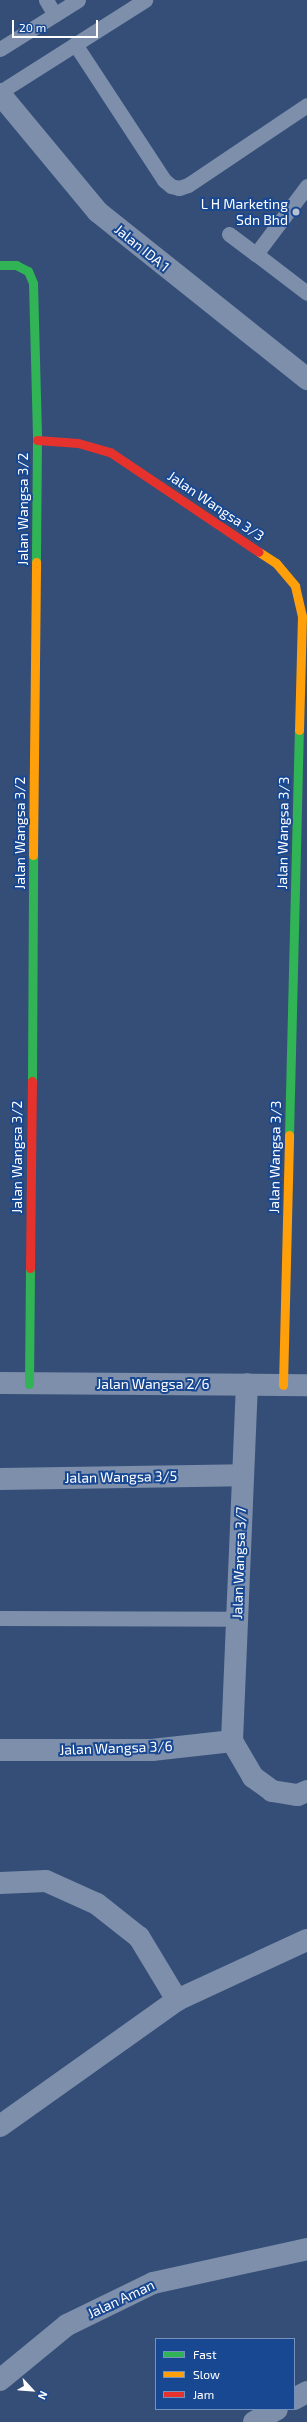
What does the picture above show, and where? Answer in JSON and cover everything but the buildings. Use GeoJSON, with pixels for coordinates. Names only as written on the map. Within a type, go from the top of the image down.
{"type":"FeatureCollection","features":[{"type":"Feature","properties":{"kind":"street","name":"Jalan IDA 1"},"geometry":{"type":"LineString","coordinates":[[0,93],[98,212],[307,379]]}},
{"type":"Feature","properties":{"kind":"street","name":"Jalan Wangsa 3/2"},"geometry":{"type":"LineString","coordinates":[[0,265],[16,265],[28,271],[33,283],[37,440],[29,1384]]}},
{"type":"Feature","properties":{"kind":"street","name":"Jalan Wangsa 3/3"},"geometry":{"type":"LineString","coordinates":[[37,440],[78,443],[110,452],[276,563],[295,586],[302,616],[283,1385]]}},
{"type":"Feature","properties":{"kind":"street","name":"Jalan Wangsa 2/6"},"geometry":{"type":"LineString","coordinates":[[0,1383],[307,1385]]}},
{"type":"Feature","properties":{"kind":"street","name":"Jalan Wangsa 3/7"},"geometry":{"type":"LineString","coordinates":[[232,1741],[247,1384]]}},
{"type":"Feature","properties":{"kind":"street","name":"Jalan Wangsa 3/5"},"geometry":{"type":"LineString","coordinates":[[0,1479],[242,1475]]}},
{"type":"Feature","properties":{"kind":"street","name":"Jalan Wangsa 3/6"},"geometry":{"type":"LineString","coordinates":[[0,1750],[152,1750],[232,1741]]}},
{"type":"Feature","properties":{"kind":"street"},"geometry":{"type":"LineString","coordinates":[[232,1741],[254,1777],[272,1791],[298,1795],[307,1791]]}},
{"type":"Feature","properties":{"kind":"street"},"geometry":{"type":"LineString","coordinates":[[0,1883],[46,1881],[97,1904],[139,1937],[177,2000]]}},
{"type":"Feature","properties":{"kind":"street"},"geometry":{"type":"LineString","coordinates":[[0,2126],[177,2000],[307,1940]]}},
{"type":"Feature","properties":{"kind":"street","name":"Jalan Aman"},"geometry":{"type":"LineString","coordinates":[[0,2380],[67,2325],[153,2283],[307,2249]]}},
{"type":"Feature","properties":{"kind":"street"},"geometry":{"type":"LineString","coordinates":[[295,2398],[307,2392]]}},
{"type":"Feature","properties":{"kind":"street"},"geometry":{"type":"LineString","coordinates":[[254,2422],[274,2410]]}},
{"type":"Feature","properties":{"kind":"lane"},"geometry":{"type":"LineString","coordinates":[[46,0],[55,15]]}},
{"type":"Feature","properties":{"kind":"lane"},"geometry":{"type":"LineString","coordinates":[[0,49],[78,0]]}},
{"type":"Feature","properties":{"kind":"lane"},"geometry":{"type":"LineString","coordinates":[[0,93],[145,0]]}},
{"type":"Feature","properties":{"kind":"lane"},"geometry":{"type":"LineString","coordinates":[[75,44],[164,180],[171,186],[179,188],[188,185],[307,105]]}},
{"type":"Feature","properties":{"kind":"lane"},"geometry":{"type":"LineString","coordinates":[[256,254],[307,186]]}},
{"type":"Feature","properties":{"kind":"lane"},"geometry":{"type":"LineString","coordinates":[[229,234],[307,293]]}},
{"type":"Feature","properties":{"kind":"lane"},"geometry":{"type":"LineString","coordinates":[[0,1618],[237,1619]]}},
{"type":"Feature","properties":{"kind":"traffic: fast"},"geometry":{"type":"LineString","coordinates":[[0,265],[16,265],[28,271],[33,283],[37,440],[36,562]]}},
{"type":"Feature","properties":{"kind":"traffic: fast"},"geometry":{"type":"LineString","coordinates":[[289,1135],[299,730]]}},
{"type":"Feature","properties":{"kind":"traffic: fast"},"geometry":{"type":"LineString","coordinates":[[32,1081],[33,855]]}},
{"type":"Feature","properties":{"kind":"traffic: fast"},"geometry":{"type":"LineString","coordinates":[[29,1384],[30,1268]]}},
{"type":"Feature","properties":{"kind":"traffic: slow"},"geometry":{"type":"LineString","coordinates":[[259,552],[276,563],[295,586],[302,616],[299,730]]}},
{"type":"Feature","properties":{"kind":"traffic: slow"},"geometry":{"type":"LineString","coordinates":[[33,855],[36,562]]}},
{"type":"Feature","properties":{"kind":"traffic: slow"},"geometry":{"type":"LineString","coordinates":[[283,1385],[289,1135]]}},
{"type":"Feature","properties":{"kind":"traffic: jam"},"geometry":{"type":"LineString","coordinates":[[37,440],[78,443],[110,452],[259,552]]}},
{"type":"Feature","properties":{"kind":"traffic: jam"},"geometry":{"type":"LineString","coordinates":[[30,1268],[32,1081]]}},
{"type":"Feature","properties":{"kind":"place","name":"L H Marketing Sdn Bhd"},"geometry":{"type":"Point","coordinates":[296,212]}}]}
